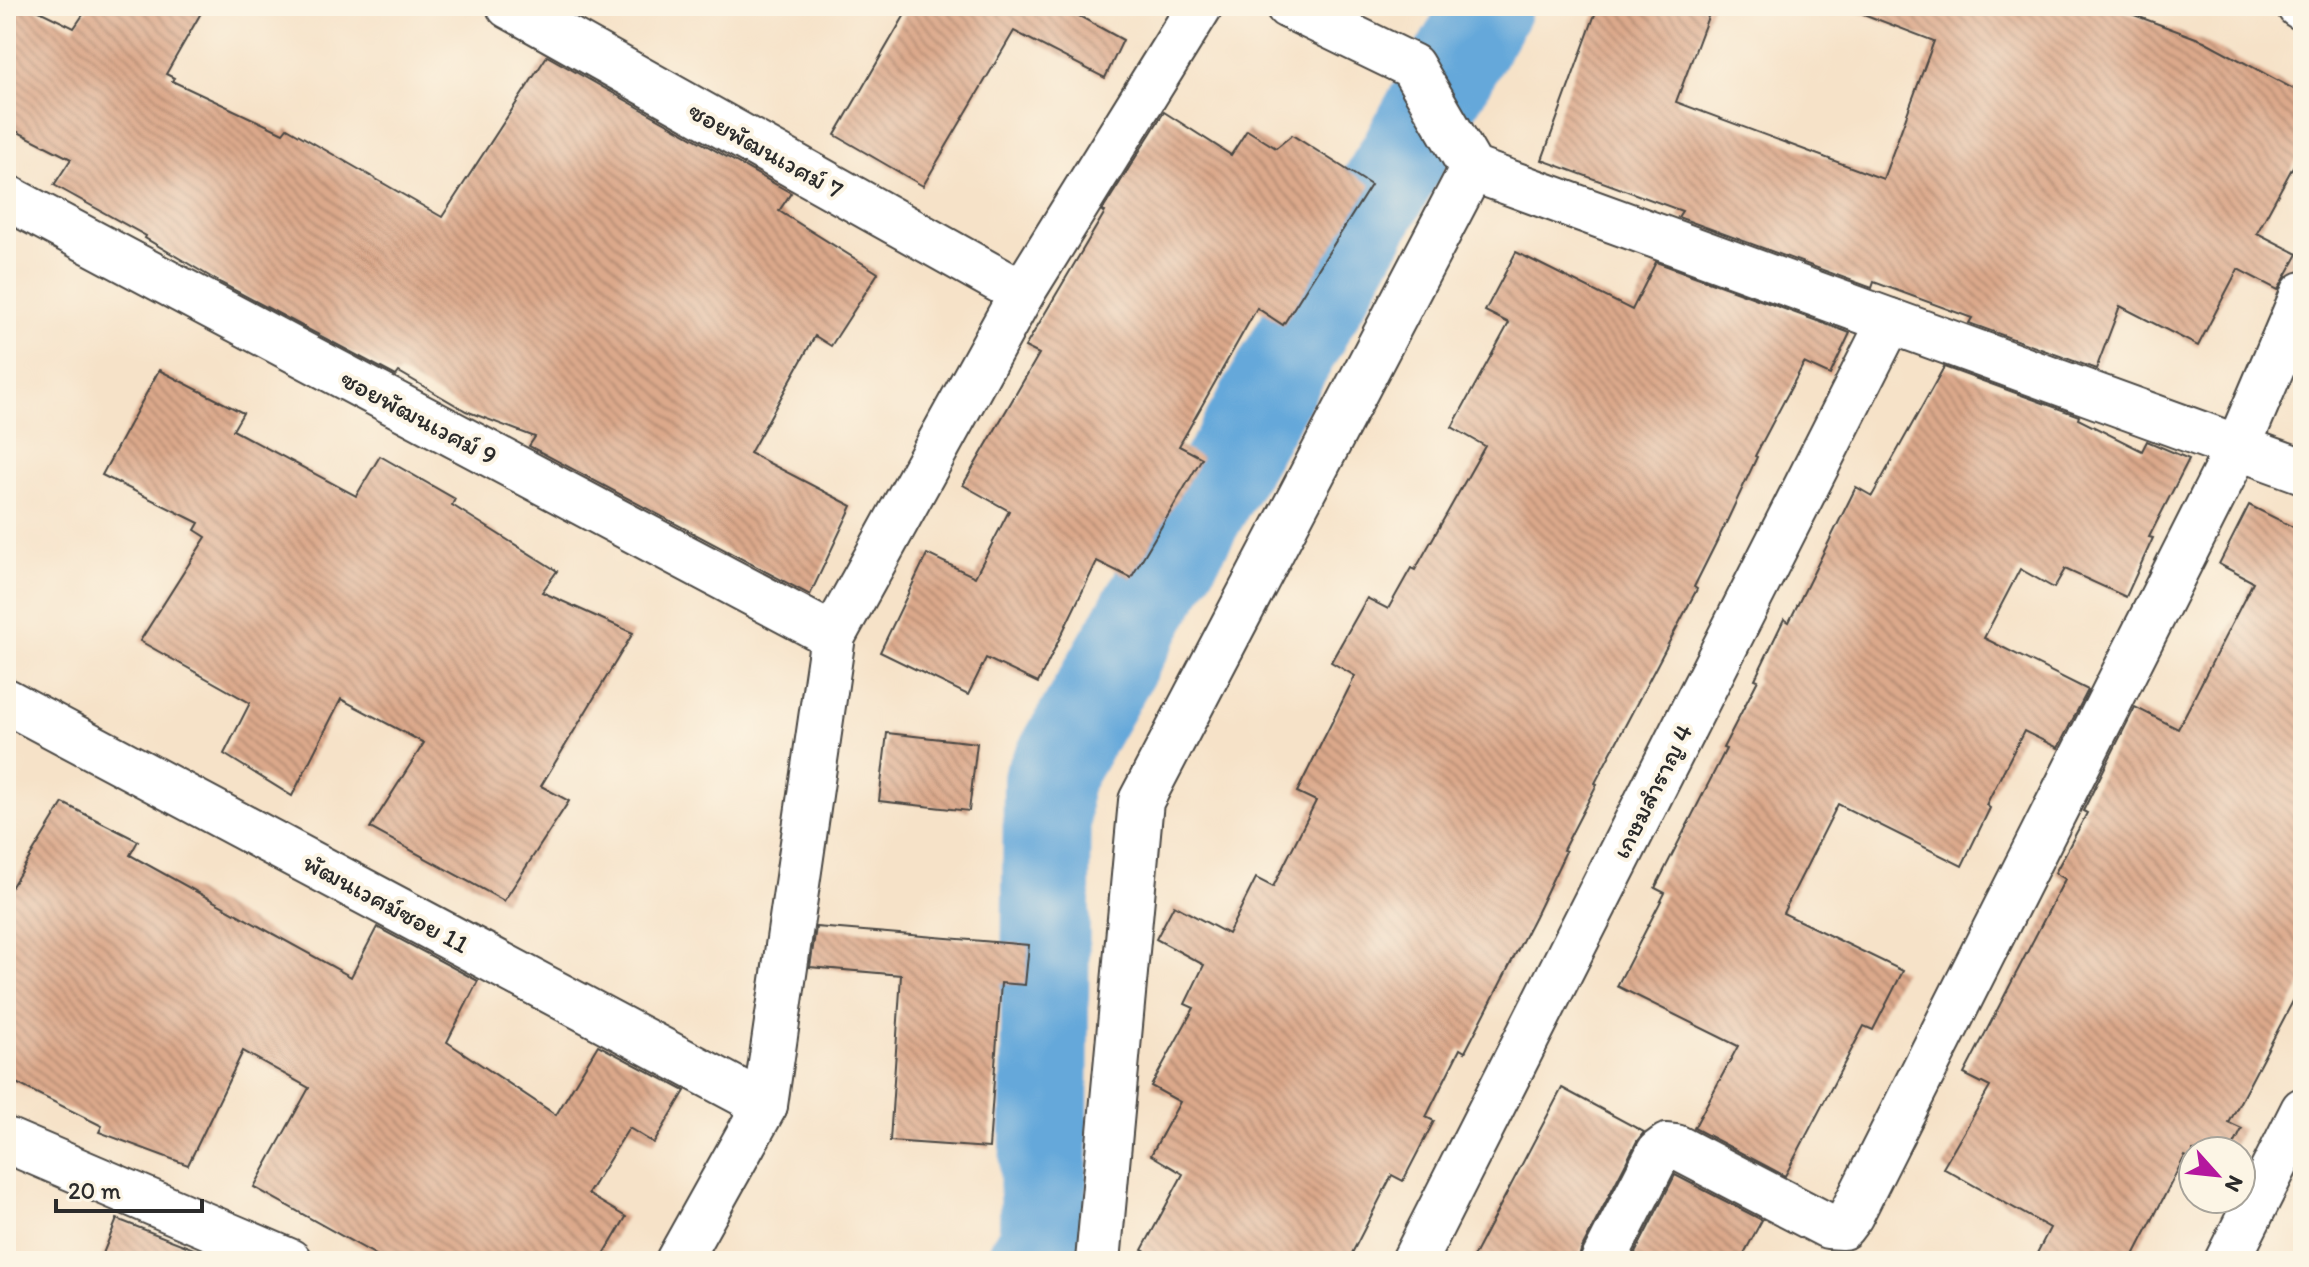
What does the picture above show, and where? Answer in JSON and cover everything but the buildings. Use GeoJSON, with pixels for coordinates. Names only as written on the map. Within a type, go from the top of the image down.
{"type":"FeatureCollection","features":[{"type":"Feature","properties":{"kind":"street","name":"ซอยพัฒนเวศม์ 7"},"geometry":{"type":"LineString","coordinates":[[509,6],[1022,293]]}},
{"type":"Feature","properties":{"kind":"street"},"geometry":{"type":"LineString","coordinates":[[678,1261],[765,1105],[833,636],[1022,293],[1200,6]]}},
{"type":"Feature","properties":{"kind":"street"},"geometry":{"type":"LineString","coordinates":[[1288,6],[1412,66],[1472,169],[2303,471]]}},
{"type":"Feature","properties":{"kind":"street"},"geometry":{"type":"LineString","coordinates":[[1098,1261],[1141,801],[1472,169]]}},
{"type":"Feature","properties":{"kind":"street","name":"ซอยพัฒนเวศม์ 9"},"geometry":{"type":"LineString","coordinates":[[6,197],[833,636]]}},
{"type":"Feature","properties":{"kind":"street"},"geometry":{"type":"LineString","coordinates":[[1603,1261],[1659,1152],[1667,1146],[1676,1147],[1828,1226],[1842,1227],[1851,1215],[2238,447],[2303,294]]}},
{"type":"Feature","properties":{"kind":"street","name":"เกษมสำราญ 4"},"geometry":{"type":"LineString","coordinates":[[1414,1261],[1890,321]]}},
{"type":"Feature","properties":{"kind":"street","name":"พัฒนเวศม์ซอย 11"},"geometry":{"type":"LineString","coordinates":[[6,701],[765,1105]]}},
{"type":"Feature","properties":{"kind":"street"},"geometry":{"type":"LineString","coordinates":[[2227,1261],[2303,1110]]}},
{"type":"Feature","properties":{"kind":"street"},"geometry":{"type":"LineString","coordinates":[[6,1140],[289,1261]]}},
{"type":"Feature","properties":{"kind":"waterway"},"geometry":{"type":"LineString","coordinates":[[1031,1261],[1043,1240],[1047,781],[1488,6]]}}]}
